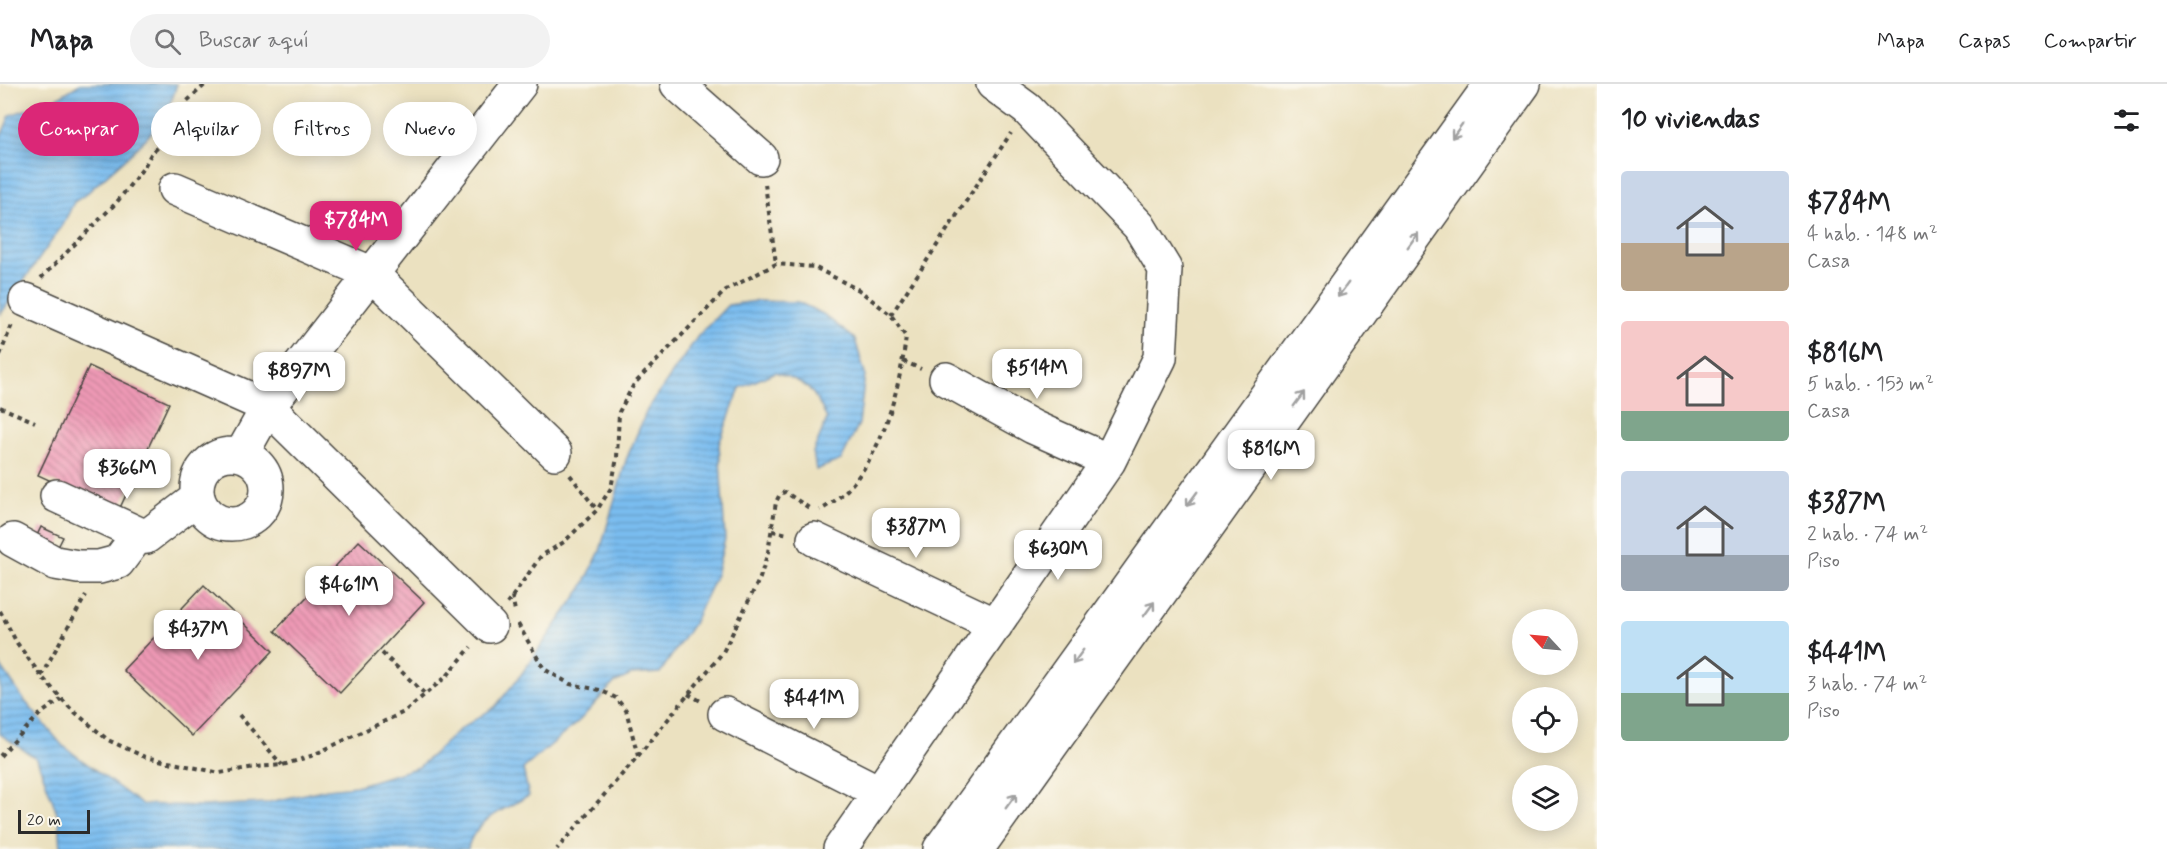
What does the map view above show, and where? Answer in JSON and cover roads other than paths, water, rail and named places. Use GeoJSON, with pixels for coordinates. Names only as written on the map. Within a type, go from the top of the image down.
{"type":"FeatureCollection","features":[{"type":"Feature","properties":{"kind":"street"},"geometry":{"type":"LineString","coordinates":[[241,455],[268,407],[520,84]]}},
{"type":"Feature","properties":{"kind":"street"},"geometry":{"type":"LineString","coordinates":[[677,84],[761,158]]}},
{"type":"Feature","properties":{"kind":"street"},"geometry":{"type":"LineString","coordinates":[[840,849],[1109,461],[1160,358],[1165,269],[1139,226],[1027,109],[993,84]]}},
{"type":"Feature","properties":{"kind":"street"},"geometry":{"type":"LineString","coordinates":[[940,849],[1491,84]]}},
{"type":"Feature","properties":{"kind":"street"},"geometry":{"type":"LineString","coordinates":[[978,849],[1524,84]]}},
{"type":"Feature","properties":{"kind":"street"},"geometry":{"type":"LineString","coordinates":[[175,189],[372,273],[555,453]]}},
{"type":"Feature","properties":{"kind":"street"},"geometry":{"type":"LineString","coordinates":[[26,300],[268,407],[490,626]]}},
{"type":"Feature","properties":{"kind":"street"},"geometry":{"type":"LineString","coordinates":[[946,380],[1033,427],[1109,461]]}},
{"type":"Feature","properties":{"kind":"street"},"geometry":{"type":"LineString","coordinates":[[231,454],[241,455],[251,459],[261,468],[266,479],[267,491],[258,513],[248,521],[224,524],[213,519],[196,499],[195,484],[210,461],[231,454]]}},
{"type":"Feature","properties":{"kind":"street"},"geometry":{"type":"LineString","coordinates":[[57,496],[146,537],[196,499]]}},
{"type":"Feature","properties":{"kind":"street"},"geometry":{"type":"LineString","coordinates":[[13,540],[55,563],[99,567],[118,562],[139,534]]}},
{"type":"Feature","properties":{"kind":"street"},"geometry":{"type":"LineString","coordinates":[[814,538],[996,625]]}},
{"type":"Feature","properties":{"kind":"street"},"geometry":{"type":"LineString","coordinates":[[725,714],[879,792]]}},
{"type":"Feature","properties":{"kind":"water"},"geometry":{"type":"Polygon","coordinates":[[[80,84],[177,84],[170,102],[151,102],[151,133],[139,146],[139,102],[49,102],[80,84]]]}},
{"type":"Feature","properties":{"kind":"water"},"geometry":{"type":"Polygon","coordinates":[[[18,112],[18,156],[128,156],[74,202],[64,223],[0,315],[0,139],[10,115],[18,112]]]}},
{"type":"Feature","properties":{"kind":"water"},"geometry":{"type":"Polygon","coordinates":[[[756,301],[798,302],[823,314],[855,339],[865,374],[859,424],[841,460],[816,470],[813,452],[827,419],[818,400],[802,383],[775,372],[740,388],[719,444],[725,539],[716,575],[693,624],[660,673],[631,675],[614,683],[580,720],[523,769],[529,796],[501,810],[483,823],[471,839],[468,849],[61,849],[59,818],[37,759],[0,734],[0,665],[24,700],[62,745],[141,804],[202,806],[265,803],[327,789],[356,786],[419,767],[460,729],[495,707],[520,676],[582,588],[600,551],[626,460],[647,410],[698,336],[728,305],[756,301]]]}}]}
